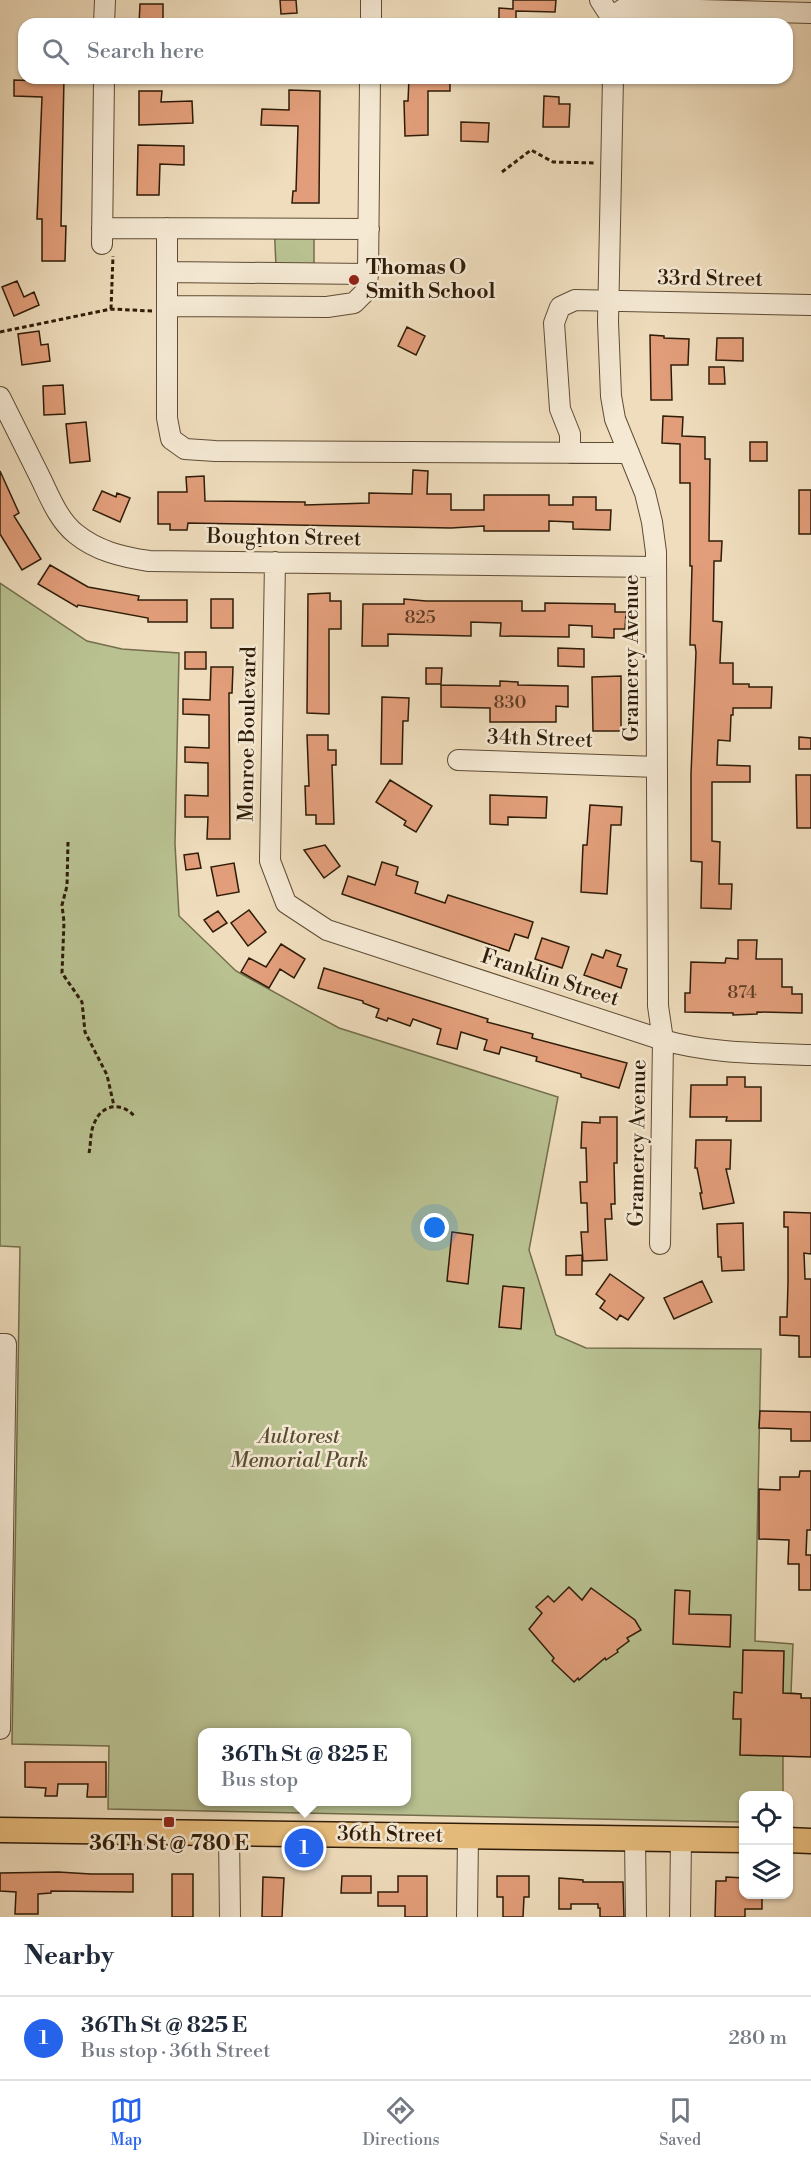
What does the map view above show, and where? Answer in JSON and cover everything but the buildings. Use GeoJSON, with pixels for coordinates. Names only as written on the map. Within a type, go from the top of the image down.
{"type":"FeatureCollection","features":[{"type":"Feature","properties":{"kind":"main road","name":"36th Street"},"geometry":{"type":"LineString","coordinates":[[0,1830],[739,1840]]}},
{"type":"Feature","properties":{"kind":"main road"},"geometry":{"type":"LineString","coordinates":[[793,1840],[811,1840]]}},
{"type":"Feature","properties":{"kind":"street"},"geometry":{"type":"LineString","coordinates":[[104,18],[105,0]]}},
{"type":"Feature","properties":{"kind":"street"},"geometry":{"type":"LineString","coordinates":[[371,0],[371,18]]}},
{"type":"Feature","properties":{"kind":"street"},"geometry":{"type":"LineString","coordinates":[[600,0],[610,18]]}},
{"type":"Feature","properties":{"kind":"street"},"geometry":{"type":"LineString","coordinates":[[613,18],[625,8],[811,13]]}},
{"type":"Feature","properties":{"kind":"street"},"geometry":{"type":"LineString","coordinates":[[104,84],[102,236],[167,228],[368,221]]}},
{"type":"Feature","properties":{"kind":"street"},"geometry":{"type":"LineString","coordinates":[[160,308],[327,307],[354,303],[366,291],[370,84]]}},
{"type":"Feature","properties":{"kind":"street","name":"Gramercy Avenue"},"geometry":{"type":"LineString","coordinates":[[613,84],[609,301],[611,396],[615,419],[645,493],[652,522],[656,567],[658,1006],[663,1040],[660,1244]]}},
{"type":"Feature","properties":{"kind":"street"},"geometry":{"type":"LineString","coordinates":[[167,228],[167,272],[160,308],[167,418],[171,439],[185,449],[629,453]]}},
{"type":"Feature","properties":{"kind":"street"},"geometry":{"type":"LineString","coordinates":[[167,272],[368,274]]}},
{"type":"Feature","properties":{"kind":"street","name":"33rd Street"},"geometry":{"type":"LineString","coordinates":[[570,453],[570,434],[560,409],[554,323],[560,307],[575,300],[811,305]]}},
{"type":"Feature","properties":{"kind":"street","name":"Boughton Street"},"geometry":{"type":"LineString","coordinates":[[0,397],[53,503],[75,533],[106,552],[125,558],[148,561],[656,567]]}},
{"type":"Feature","properties":{"kind":"street","name":"Monroe Boulevard"},"geometry":{"type":"LineString","coordinates":[[275,562],[270,861],[286,903]]}},
{"type":"Feature","properties":{"kind":"street","name":"34th Street"},"geometry":{"type":"LineString","coordinates":[[458,760],[657,767]]}},
{"type":"Feature","properties":{"kind":"street","name":"Franklin Street"},"geometry":{"type":"LineString","coordinates":[[286,903],[327,930],[663,1040],[715,1051],[811,1054]]}},
{"type":"Feature","properties":{"kind":"street"},"geometry":{"type":"LineString","coordinates":[[0,1729],[3,1344]]}},
{"type":"Feature","properties":{"kind":"street"},"geometry":{"type":"LineString","coordinates":[[229,1833],[230,1917]]}},
{"type":"Feature","properties":{"kind":"street"},"geometry":{"type":"LineString","coordinates":[[467,1917],[468,1836]]}},
{"type":"Feature","properties":{"kind":"street"},"geometry":{"type":"LineString","coordinates":[[635,1838],[636,1917]]}},
{"type":"Feature","properties":{"kind":"street"},"geometry":{"type":"LineString","coordinates":[[680,1917],[681,1839]]}},
{"type":"Feature","properties":{"kind":"path"},"geometry":{"type":"LineString","coordinates":[[502,172],[531,150],[553,162],[612,164]]}},
{"type":"Feature","properties":{"kind":"path"},"geometry":{"type":"LineString","coordinates":[[102,236],[113,251],[111,309]]}},
{"type":"Feature","properties":{"kind":"path"},"geometry":{"type":"LineString","coordinates":[[0,332],[111,309],[160,308]]}},
{"type":"Feature","properties":{"kind":"path"},"geometry":{"type":"LineString","coordinates":[[68,842],[67,886],[63,905],[62,973],[82,1002],[85,1032],[107,1075],[114,1106]]}},
{"type":"Feature","properties":{"kind":"path"},"geometry":{"type":"LineString","coordinates":[[89,1152],[93,1125],[102,1113],[114,1106],[125,1107],[135,1117]]}},
{"type":"Feature","properties":{"kind":"green space"},"geometry":{"type":"Polygon","coordinates":[[[274,220],[314,220],[314,267],[276,267],[274,220]]]}},
{"type":"Feature","properties":{"kind":"green space","name":"Aultorest Memorial Park"},"geometry":{"type":"Polygon","coordinates":[[[0,583],[87,641],[122,649],[179,653],[175,844],[179,916],[236,971],[339,1028],[558,1097],[529,1250],[556,1335],[586,1348],[761,1349],[755,1641],[793,1644],[791,1693],[801,1694],[800,1756],[783,1756],[783,1791],[739,1791],[739,1822],[108,1809],[109,1746],[12,1744],[20,1247],[0,1246],[0,583]]]}},
{"type":"Feature","properties":{"kind":"place","name":"Thomas O Smith School"},"geometry":{"type":"Point","coordinates":[354,280]}},
{"type":"Feature","properties":{"kind":"place","name":"36Th St @ 780 E"},"geometry":{"type":"Point","coordinates":[169,1822]}},
{"type":"Feature","properties":{"kind":"place","name":"36Th St @ 825 E"},"geometry":{"type":"Point","coordinates":[304,1848]}}]}
